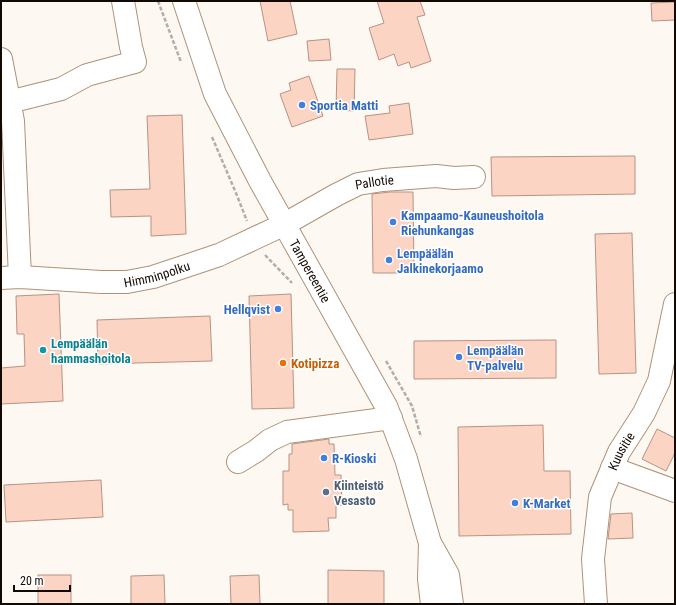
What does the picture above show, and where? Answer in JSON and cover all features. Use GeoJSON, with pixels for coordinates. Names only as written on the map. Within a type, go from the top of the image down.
{"type":"FeatureCollection","features":[{"type":"Feature","properties":{"kind":"street"},"geometry":{"type":"LineString","coordinates":[[8,115],[87,75],[135,62],[123,1]]}},
{"type":"Feature","properties":{"kind":"street","name":"Tampereentie"},"geometry":{"type":"LineString","coordinates":[[184,1],[215,94],[260,181],[382,399],[391,418],[406,459],[430,543],[448,575],[452,604]]}},
{"type":"Feature","properties":{"kind":"street","name":"Himminpolku"},"geometry":{"type":"LineString","coordinates":[[1,59],[8,115],[10,277],[101,282],[127,282],[153,277],[219,255],[285,224]]}},
{"type":"Feature","properties":{"kind":"street","name":"Pallotie"},"geometry":{"type":"LineString","coordinates":[[285,224],[358,184],[383,180],[436,176],[454,178],[474,177]]}},
{"type":"Feature","properties":{"kind":"street","name":"Kuusitie"},"geometry":{"type":"LineString","coordinates":[[596,604],[593,559],[600,497],[619,452],[644,413],[659,381],[675,304]]}},
{"type":"Feature","properties":{"kind":"street"},"geometry":{"type":"LineString","coordinates":[[238,462],[256,452],[270,440],[287,432],[391,418]]}},
{"type":"Feature","properties":{"kind":"street"},"geometry":{"type":"LineString","coordinates":[[612,468],[675,491]]}},
{"type":"Feature","properties":{"kind":"street","name":"Tampereentie"},"geometry":{"type":"LineString","coordinates":[[430,543],[429,578],[432,604]]}},
{"type":"Feature","properties":{"kind":"path"},"geometry":{"type":"LineString","coordinates":[[158,1],[184,69]]}},
{"type":"Feature","properties":{"kind":"path"},"geometry":{"type":"LineString","coordinates":[[211,135],[236,193],[253,239],[263,253],[296,287]]}},
{"type":"Feature","properties":{"kind":"building"},"geometry":{"type":"Polygon","coordinates":[[[260,1],[290,1],[297,34],[268,41],[260,1]]]}},
{"type":"Feature","properties":{"kind":"building"},"geometry":{"type":"Polygon","coordinates":[[[377,1],[420,1],[425,15],[417,17],[431,61],[411,68],[409,62],[398,66],[394,54],[379,60],[369,28],[384,23],[377,1]]]}},
{"type":"Feature","properties":{"kind":"building"},"geometry":{"type":"Polygon","coordinates":[[[675,2],[675,20],[652,21],[651,3],[675,2]]]}},
{"type":"Feature","properties":{"kind":"building"},"geometry":{"type":"Polygon","coordinates":[[[329,39],[331,60],[309,61],[307,41],[329,39]]]}},
{"type":"Feature","properties":{"kind":"building"},"geometry":{"type":"Polygon","coordinates":[[[337,69],[355,69],[354,111],[336,110],[337,69]]]}},
{"type":"Feature","properties":{"kind":"building","name":"Sportia Matti"},"geometry":{"type":"Polygon","coordinates":[[[309,76],[323,116],[292,127],[280,94],[291,90],[289,83],[309,76]]]}},
{"type":"Feature","properties":{"kind":"building"},"geometry":{"type":"Polygon","coordinates":[[[409,103],[413,134],[369,140],[365,116],[390,113],[389,106],[409,103]]]}},
{"type":"Feature","properties":{"kind":"building"},"geometry":{"type":"Polygon","coordinates":[[[182,115],[186,234],[151,236],[151,216],[111,217],[110,190],[150,189],[147,116],[182,115]]]}},
{"type":"Feature","properties":{"kind":"building"},"geometry":{"type":"Polygon","coordinates":[[[635,156],[635,194],[492,196],[491,157],[635,156]]]}},
{"type":"Feature","properties":{"kind":"building"},"geometry":{"type":"Polygon","coordinates":[[[413,192],[414,273],[373,273],[372,194],[413,192]]]}},
{"type":"Feature","properties":{"kind":"building"},"geometry":{"type":"Polygon","coordinates":[[[632,233],[636,373],[599,374],[595,234],[632,233]]]}},
{"type":"Feature","properties":{"kind":"building","name":"Lempäälän hammashoitola"},"geometry":{"type":"Polygon","coordinates":[[[59,294],[63,401],[1,404],[1,368],[25,366],[24,334],[17,334],[16,296],[59,294]]]}},
{"type":"Feature","properties":{"kind":"building"},"geometry":{"type":"Polygon","coordinates":[[[291,294],[294,408],[252,409],[249,296],[291,294]]]}},
{"type":"Feature","properties":{"kind":"building"},"geometry":{"type":"Polygon","coordinates":[[[210,316],[212,361],[98,364],[97,320],[210,316]]]}},
{"type":"Feature","properties":{"kind":"building"},"geometry":{"type":"Polygon","coordinates":[[[556,340],[556,378],[414,379],[414,341],[556,340]]]}},
{"type":"Feature","properties":{"kind":"building","name":"K-Market"},"geometry":{"type":"Polygon","coordinates":[[[543,425],[544,471],[570,471],[571,534],[459,536],[458,427],[543,425]]]}},
{"type":"Feature","properties":{"kind":"building"},"geometry":{"type":"Polygon","coordinates":[[[657,429],[675,438],[675,453],[666,471],[642,459],[657,429]]]}},
{"type":"Feature","properties":{"kind":"building"},"geometry":{"type":"Polygon","coordinates":[[[329,439],[329,444],[334,444],[335,475],[341,475],[342,505],[336,505],[336,518],[328,518],[329,531],[293,532],[293,510],[288,510],[288,504],[283,505],[283,471],[289,471],[289,454],[292,454],[292,444],[329,439]]]}},
{"type":"Feature","properties":{"kind":"building"},"geometry":{"type":"Polygon","coordinates":[[[101,480],[103,517],[6,522],[4,485],[101,480]]]}},
{"type":"Feature","properties":{"kind":"building"},"geometry":{"type":"Polygon","coordinates":[[[632,513],[633,538],[608,539],[611,514],[632,513]]]}},
{"type":"Feature","properties":{"kind":"building"},"geometry":{"type":"Polygon","coordinates":[[[328,570],[384,571],[384,604],[328,604],[328,570]]]}},
{"type":"Feature","properties":{"kind":"building"},"geometry":{"type":"Polygon","coordinates":[[[38,575],[71,575],[71,604],[38,604],[38,575]]]}},
{"type":"Feature","properties":{"kind":"building"},"geometry":{"type":"Polygon","coordinates":[[[164,575],[165,604],[131,604],[131,576],[164,575]]]}},
{"type":"Feature","properties":{"kind":"building"},"geometry":{"type":"Polygon","coordinates":[[[259,575],[260,604],[231,604],[230,576],[259,575]]]}},
{"type":"Feature","properties":{"kind":"place","name":"Sportia Matti"},"geometry":{"type":"Point","coordinates":[302,105]}},
{"type":"Feature","properties":{"kind":"place","name":"Kampaamo-Kauneushoitola Riehunkangas"},"geometry":{"type":"Point","coordinates":[393,222]}},
{"type":"Feature","properties":{"kind":"place","name":"Lempäälän Jalkinekorjaamo"},"geometry":{"type":"Point","coordinates":[389,260]}},
{"type":"Feature","properties":{"kind":"place","name":"Hellqvist"},"geometry":{"type":"Point","coordinates":[278,309]}},
{"type":"Feature","properties":{"kind":"place","name":"Lempäälän hammashoitola"},"geometry":{"type":"Point","coordinates":[43,350]}},
{"type":"Feature","properties":{"kind":"place","name":"Lempäälän TV-palvelu"},"geometry":{"type":"Point","coordinates":[459,357]}},
{"type":"Feature","properties":{"kind":"place","name":"Kotipizza"},"geometry":{"type":"Point","coordinates":[283,363]}},
{"type":"Feature","properties":{"kind":"place","name":"R-Kioski"},"geometry":{"type":"Point","coordinates":[324,458]}},
{"type":"Feature","properties":{"kind":"place","name":"Kiinteistö Vesasto"},"geometry":{"type":"Point","coordinates":[326,492]}},
{"type":"Feature","properties":{"kind":"place","name":"K-Market"},"geometry":{"type":"Point","coordinates":[515,503]}}]}
